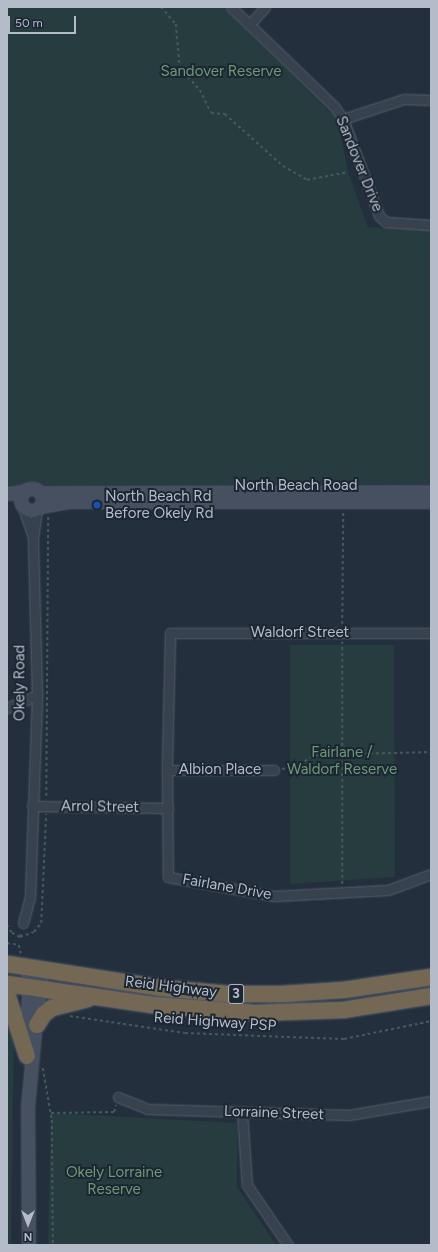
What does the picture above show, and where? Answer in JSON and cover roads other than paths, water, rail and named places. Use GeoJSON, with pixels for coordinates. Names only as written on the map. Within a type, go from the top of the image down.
{"type":"FeatureCollection","features":[{"type":"Feature","properties":{"kind":"highway","name":"Reid Highway"},"geometry":{"type":"LineString","coordinates":[[7,964],[162,988],[229,994],[282,994],[344,990],[431,977]]}},
{"type":"Feature","properties":{"kind":"highway","name":"Reid Highway"},"geometry":{"type":"LineString","coordinates":[[7,984],[94,997],[199,1010],[288,1013],[344,1010],[431,996]]}},
{"type":"Feature","properties":{"kind":"highway"},"geometry":{"type":"LineString","coordinates":[[7,994],[27,1056]]}},
{"type":"Feature","properties":{"kind":"highway"},"geometry":{"type":"LineString","coordinates":[[37,1026],[44,1014],[52,1008],[94,997]]}},
{"type":"Feature","properties":{"kind":"main road"},"geometry":{"type":"LineString","coordinates":[[7,494],[23,501],[30,512],[43,510],[44,500],[41,493],[32,488],[23,501]]}},
{"type":"Feature","properties":{"kind":"main road","name":"North Beach Road"},"geometry":{"type":"LineString","coordinates":[[41,493],[431,492]]}},
{"type":"Feature","properties":{"kind":"main road"},"geometry":{"type":"LineString","coordinates":[[7,502],[23,501]]}},
{"type":"Feature","properties":{"kind":"main road","name":"North Beach Road"},"geometry":{"type":"LineString","coordinates":[[43,510],[76,502],[431,502]]}},
{"type":"Feature","properties":{"kind":"main road"},"geometry":{"type":"LineString","coordinates":[[30,1074],[27,1056],[35,969]]}},
{"type":"Feature","properties":{"kind":"main road"},"geometry":{"type":"LineString","coordinates":[[29,1245],[30,1074],[37,1026],[34,988]]}},
{"type":"Feature","properties":{"kind":"street","name":"Sandover Drive"},"geometry":{"type":"LineString","coordinates":[[231,7],[334,106],[343,119],[379,216],[392,224],[431,225]]}},
{"type":"Feature","properties":{"kind":"street"},"geometry":{"type":"LineString","coordinates":[[249,25],[265,7]]}},
{"type":"Feature","properties":{"kind":"street"},"geometry":{"type":"LineString","coordinates":[[343,119],[404,99],[431,100]]}},
{"type":"Feature","properties":{"kind":"street","name":"Okely Road"},"geometry":{"type":"LineString","coordinates":[[23,501],[33,538],[37,695],[30,897],[24,922]]}},
{"type":"Feature","properties":{"kind":"street","name":"Okely Road"},"geometry":{"type":"LineString","coordinates":[[33,538],[43,510]]}},
{"type":"Feature","properties":{"kind":"street","name":"Waldorf Street"},"geometry":{"type":"LineString","coordinates":[[170,633],[431,633]]}},
{"type":"Feature","properties":{"kind":"street","name":"Fairlane Drive"},"geometry":{"type":"LineString","coordinates":[[170,633],[167,770],[168,877],[274,896],[388,890],[431,874]]}},
{"type":"Feature","properties":{"kind":"street"},"geometry":{"type":"LineString","coordinates":[[7,708],[37,695]]}},
{"type":"Feature","properties":{"kind":"street","name":"Albion Place"},"geometry":{"type":"LineString","coordinates":[[167,770],[274,770]]}},
{"type":"Feature","properties":{"kind":"street","name":"Arrol Street"},"geometry":{"type":"LineString","coordinates":[[32,806],[168,808]]}},
{"type":"Feature","properties":{"kind":"street","name":"Lorraine Street"},"geometry":{"type":"LineString","coordinates":[[118,1097],[147,1109],[350,1115],[431,1101]]}},
{"type":"Feature","properties":{"kind":"street"},"geometry":{"type":"LineString","coordinates":[[242,1112],[247,1185],[288,1245]]}},
{"type":"Feature","properties":{"kind":"place","name":"North Beach Rd Before Okely Rd"},"geometry":{"type":"Point","coordinates":[97,505]}},
{"type":"Feature","properties":{"kind":"park label","name":"Sandover Reserve"},"geometry":{"type":"Point","coordinates":[221,72]}},
{"type":"Feature","properties":{"kind":"park label","name":"Fairlane / Waldorf Reserve"},"geometry":{"type":"Point","coordinates":[342,760]}},
{"type":"Feature","properties":{"kind":"park label","name":"Okely Lorraine Reserve"},"geometry":{"type":"Point","coordinates":[114,1180]}}]}
